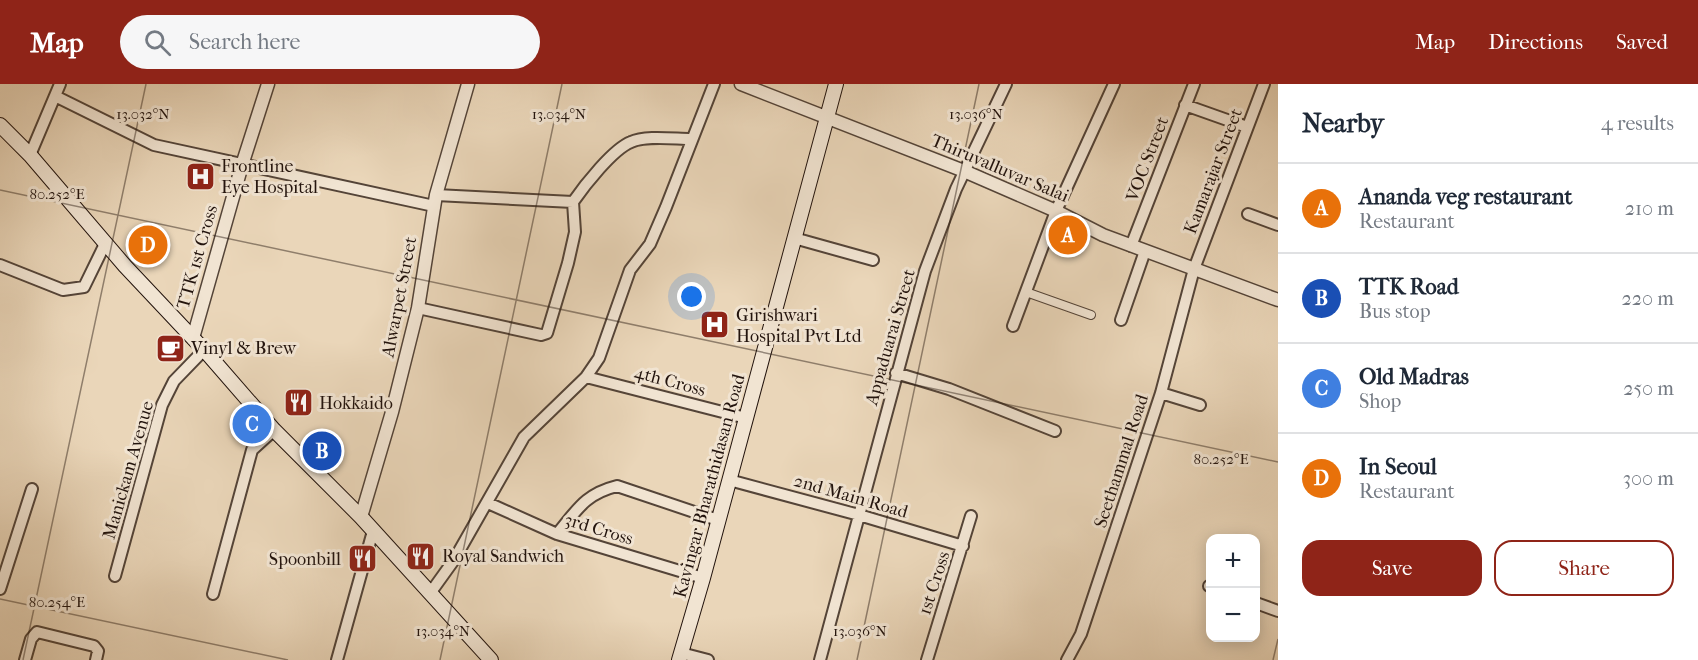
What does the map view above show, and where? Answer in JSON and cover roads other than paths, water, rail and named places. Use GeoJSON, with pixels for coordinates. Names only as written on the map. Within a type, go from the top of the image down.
{"type":"FeatureCollection","features":[{"type":"Feature","properties":{"kind":"main road","name":"Kavingar Bharathidasan Road"},"geometry":{"type":"LineString","coordinates":[[680,657],[836,84]]}},
{"type":"Feature","properties":{"kind":"main road"},"geometry":{"type":"LineString","coordinates":[[0,125],[30,155],[105,244],[204,350],[274,430],[361,517],[491,660]]}},
{"type":"Feature","properties":{"kind":"street"},"geometry":{"type":"LineString","coordinates":[[30,155],[60,84]]}},
{"type":"Feature","properties":{"kind":"street","name":"TTK 1st Cross"},"geometry":{"type":"LineString","coordinates":[[193,338],[242,165],[268,84]]}},
{"type":"Feature","properties":{"kind":"street","name":"Alwarpet Street"},"geometry":{"type":"LineString","coordinates":[[361,517],[392,412],[418,308],[435,200],[468,84]]}},
{"type":"Feature","properties":{"kind":"street"},"geometry":{"type":"LineString","coordinates":[[431,592],[454,560],[524,437],[586,377],[600,358],[630,270],[650,244],[714,84]]}},
{"type":"Feature","properties":{"kind":"street","name":"Thiruvalluvar Salai"},"geometry":{"type":"LineString","coordinates":[[741,84],[964,171],[1056,211],[1103,236],[1278,300]]}},
{"type":"Feature","properties":{"kind":"street","name":"Appaduarai Street"},"geometry":{"type":"LineString","coordinates":[[820,660],[925,271],[964,171],[1006,84]]}},
{"type":"Feature","properties":{"kind":"street","name":"VOC Street"},"geometry":{"type":"LineString","coordinates":[[1131,246],[1194,84]]}},
{"type":"Feature","properties":{"kind":"street","name":"Kamarajar Street"},"geometry":{"type":"LineString","coordinates":[[1194,269],[1264,84]]}},
{"type":"Feature","properties":{"kind":"street"},"geometry":{"type":"LineString","coordinates":[[1013,326],[1056,211],[1110,85]]}},
{"type":"Feature","properties":{"kind":"street"},"geometry":{"type":"LineString","coordinates":[[55,96],[154,146],[242,165],[435,200],[573,202]]}},
{"type":"Feature","properties":{"kind":"street"},"geometry":{"type":"LineString","coordinates":[[1185,105],[1247,128]]}},
{"type":"Feature","properties":{"kind":"street"},"geometry":{"type":"LineString","coordinates":[[418,308],[541,335],[547,333],[575,232],[573,202],[587,182],[631,141],[691,139]]}},
{"type":"Feature","properties":{"kind":"street"},"geometry":{"type":"LineString","coordinates":[[1248,214],[1278,225]]}},
{"type":"Feature","properties":{"kind":"street"},"geometry":{"type":"LineString","coordinates":[[794,238],[873,260]]}},
{"type":"Feature","properties":{"kind":"street"},"geometry":{"type":"LineString","coordinates":[[0,265],[63,290],[84,287],[105,244]]}},
{"type":"Feature","properties":{"kind":"street"},"geometry":{"type":"LineString","coordinates":[[1121,320],[1144,251]]}},
{"type":"Feature","properties":{"kind":"street","name":"Seethammal Road"},"geometry":{"type":"LineString","coordinates":[[1067,660],[1081,634],[1161,393],[1194,269]]}},
{"type":"Feature","properties":{"kind":"street"},"geometry":{"type":"LineString","coordinates":[[1026,292],[1091,315]]}},
{"type":"Feature","properties":{"kind":"street","name":"Manickam Avenue"},"geometry":{"type":"LineString","coordinates":[[115,576],[162,405],[174,381],[204,350]]}},
{"type":"Feature","properties":{"kind":"street"},"geometry":{"type":"LineString","coordinates":[[896,373],[949,389],[1055,431]]}},
{"type":"Feature","properties":{"kind":"street","name":"4th Cross"},"geometry":{"type":"LineString","coordinates":[[586,377],[746,418]]}},
{"type":"Feature","properties":{"kind":"street"},"geometry":{"type":"LineString","coordinates":[[1161,393],[1200,405]]}},
{"type":"Feature","properties":{"kind":"street"},"geometry":{"type":"LineString","coordinates":[[213,594],[252,450],[274,430]]}},
{"type":"Feature","properties":{"kind":"street","name":"2nd Main Road"},"geometry":{"type":"LineString","coordinates":[[729,480],[963,546]]}},
{"type":"Feature","properties":{"kind":"street"},"geometry":{"type":"LineString","coordinates":[[557,534],[585,500],[605,489],[617,486],[718,520]]}},
{"type":"Feature","properties":{"kind":"street"},"geometry":{"type":"LineString","coordinates":[[0,589],[32,489]]}},
{"type":"Feature","properties":{"kind":"street","name":"3rd Cross"},"geometry":{"type":"LineString","coordinates":[[488,503],[557,534],[703,578]]}},
{"type":"Feature","properties":{"kind":"street","name":"1st Cross"},"geometry":{"type":"LineString","coordinates":[[927,660],[971,516]]}},
{"type":"Feature","properties":{"kind":"street"},"geometry":{"type":"LineString","coordinates":[[337,660],[373,531]]}},
{"type":"Feature","properties":{"kind":"street"},"geometry":{"type":"LineString","coordinates":[[1260,605],[1278,612]]}},
{"type":"Feature","properties":{"kind":"street"},"geometry":{"type":"LineString","coordinates":[[25,660],[31,639],[37,632],[94,646],[98,651],[96,660]]}},
{"type":"Feature","properties":{"kind":"street"},"geometry":{"type":"LineString","coordinates":[[680,657],[708,660]]}},
{"type":"Feature","properties":{"kind":"place","name":"Frontline Eye Hospital"},"geometry":{"type":"Point","coordinates":[200,176]}},
{"type":"Feature","properties":{"kind":"place","name":"Ananda veg restaurant"},"geometry":{"type":"Point","coordinates":[1068,235]}},
{"type":"Feature","properties":{"kind":"place","name":"In Seoul"},"geometry":{"type":"Point","coordinates":[148,245]}},
{"type":"Feature","properties":{"kind":"place","name":"Girishwari Hospital Pvt Ltd"},"geometry":{"type":"Point","coordinates":[715,325]}},
{"type":"Feature","properties":{"kind":"place","name":"Vinyl & Brew"},"geometry":{"type":"Point","coordinates":[170,348]}},
{"type":"Feature","properties":{"kind":"place","name":"Hokkaido"},"geometry":{"type":"Point","coordinates":[298,403]}},
{"type":"Feature","properties":{"kind":"place","name":"Old Madras"},"geometry":{"type":"Point","coordinates":[252,424]}},
{"type":"Feature","properties":{"kind":"place","name":"TTK Road"},"geometry":{"type":"Point","coordinates":[322,451]}},
{"type":"Feature","properties":{"kind":"place","name":"Royal Sandwich"},"geometry":{"type":"Point","coordinates":[421,556]}},
{"type":"Feature","properties":{"kind":"place","name":"Spoonbill"},"geometry":{"type":"Point","coordinates":[362,559]}}]}
